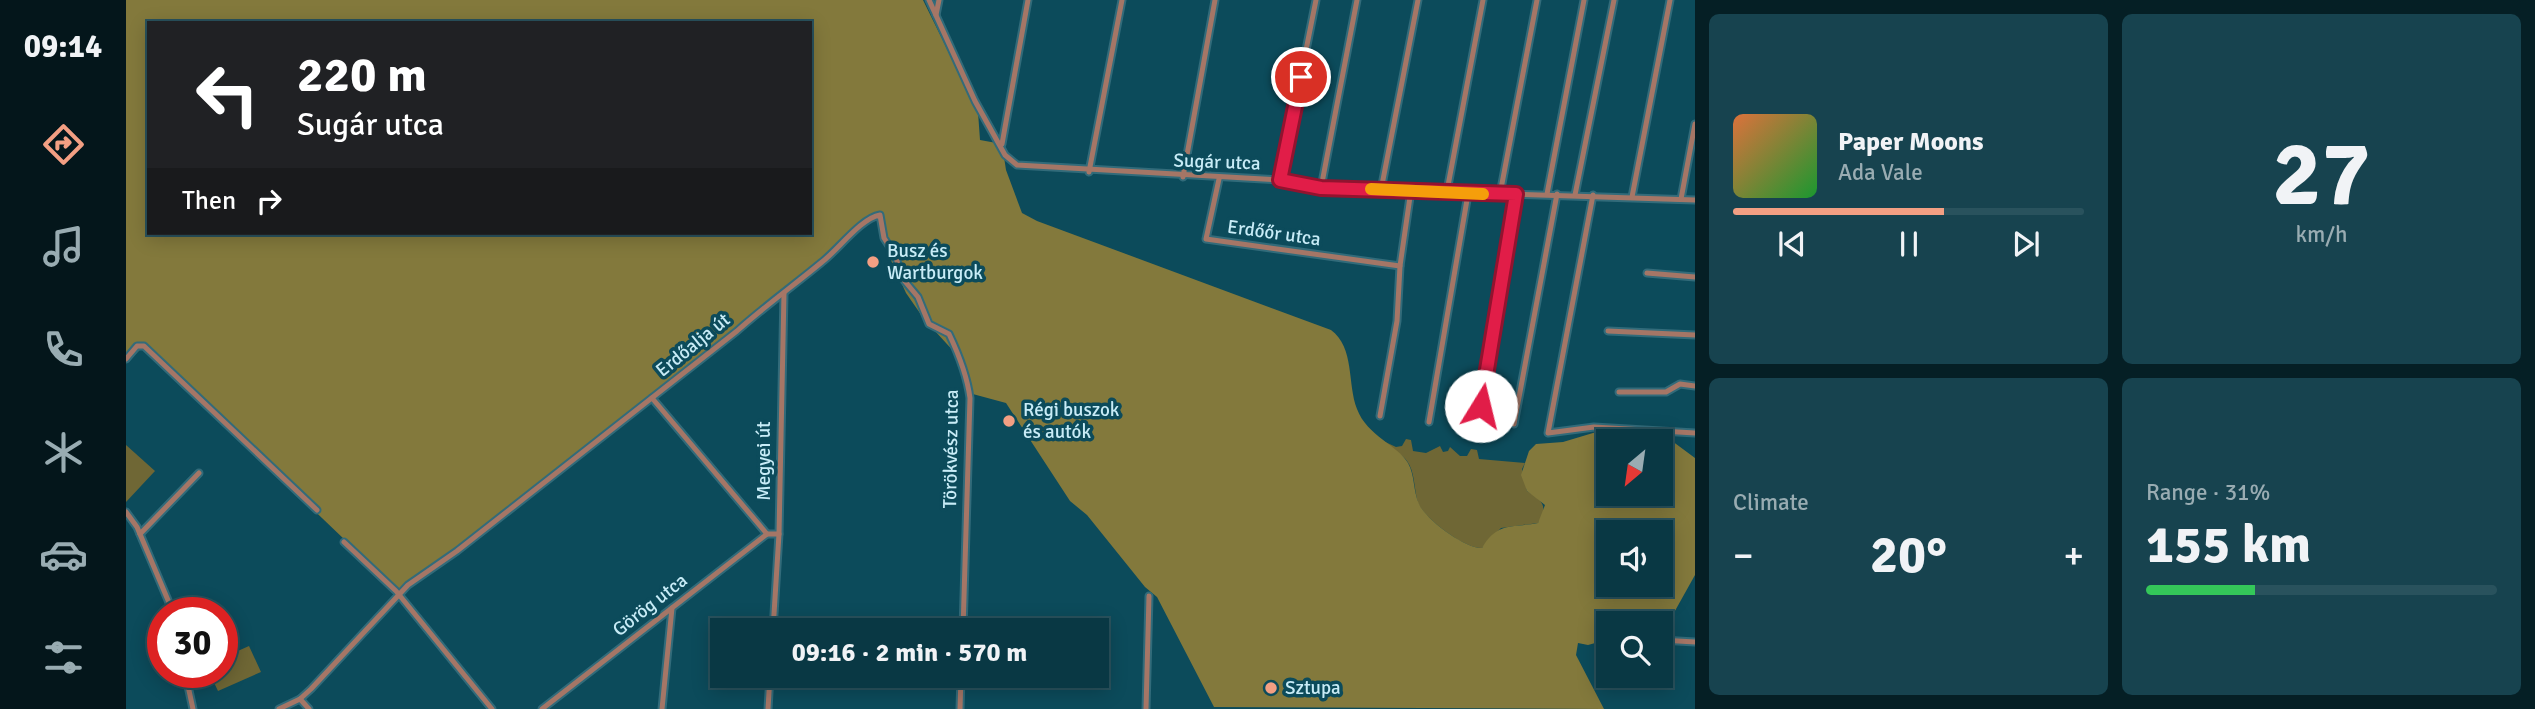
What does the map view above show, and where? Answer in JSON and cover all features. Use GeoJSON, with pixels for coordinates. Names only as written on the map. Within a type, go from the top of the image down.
{"type":"FeatureCollection","features":[{"type":"Feature","properties":{"kind":"street","name":"Sugár utca"},"geometry":{"type":"LineString","coordinates":[[929,0],[975,101],[1002,144],[1005,155],[1017,165],[1089,172],[1280,180],[1321,188],[1695,200]]}},
{"type":"Feature","properties":{"kind":"street"},"geometry":{"type":"LineString","coordinates":[[936,15],[939,0]]}},
{"type":"Feature","properties":{"kind":"street"},"geometry":{"type":"LineString","coordinates":[[1002,144],[1028,0]]}},
{"type":"Feature","properties":{"kind":"street"},"geometry":{"type":"LineString","coordinates":[[1089,172],[1122,0]]}},
{"type":"Feature","properties":{"kind":"street"},"geometry":{"type":"LineString","coordinates":[[1183,177],[1215,0]]}},
{"type":"Feature","properties":{"kind":"street"},"geometry":{"type":"LineString","coordinates":[[1280,180],[1317,0]]}},
{"type":"Feature","properties":{"kind":"street"},"geometry":{"type":"LineString","coordinates":[[1321,188],[1357,0]]}},
{"type":"Feature","properties":{"kind":"street"},"geometry":{"type":"LineString","coordinates":[[1381,190],[1418,0]]}},
{"type":"Feature","properties":{"kind":"street"},"geometry":{"type":"LineString","coordinates":[[1447,191],[1483,0]]}},
{"type":"Feature","properties":{"kind":"street"},"geometry":{"type":"LineString","coordinates":[[1500,194],[1537,0]]}},
{"type":"Feature","properties":{"kind":"street"},"geometry":{"type":"LineString","coordinates":[[1547,194],[1584,0]]}},
{"type":"Feature","properties":{"kind":"street"},"geometry":{"type":"LineString","coordinates":[[1576,195],[1614,0]]}},
{"type":"Feature","properties":{"kind":"street"},"geometry":{"type":"LineString","coordinates":[[1632,197],[1670,0]]}},
{"type":"Feature","properties":{"kind":"street"},"geometry":{"type":"LineString","coordinates":[[1681,199],[1695,124]]}},
{"type":"Feature","properties":{"kind":"street","name":"Erdőőr utca"},"geometry":{"type":"LineString","coordinates":[[1219,179],[1206,239],[1400,266]]}},
{"type":"Feature","properties":{"kind":"street"},"geometry":{"type":"LineString","coordinates":[[1380,416],[1397,321],[1400,266],[1411,190]]}},
{"type":"Feature","properties":{"kind":"street"},"geometry":{"type":"LineString","coordinates":[[1429,422],[1468,194]]}},
{"type":"Feature","properties":{"kind":"street"},"geometry":{"type":"LineString","coordinates":[[1476,432],[1516,194]]}},
{"type":"Feature","properties":{"kind":"street"},"geometry":{"type":"LineString","coordinates":[[1514,424],[1557,194]]}},
{"type":"Feature","properties":{"kind":"street"},"geometry":{"type":"LineString","coordinates":[[1593,195],[1548,433],[1594,427],[1695,433]]}},
{"type":"Feature","properties":{"kind":"street","name":"Erdőalja út"},"geometry":{"type":"LineString","coordinates":[[300,699],[413,581],[523,500],[737,331],[775,296],[784,293],[867,220],[880,215]]}},
{"type":"Feature","properties":{"kind":"street","name":"Törökvész utca"},"geometry":{"type":"LineString","coordinates":[[880,215],[884,237],[895,255],[904,281],[916,294],[930,326],[949,334],[952,347],[966,368],[970,398],[963,618]]}},
{"type":"Feature","properties":{"kind":"street"},"geometry":{"type":"LineString","coordinates":[[1647,273],[1695,277]]}},
{"type":"Feature","properties":{"kind":"street","name":"Megyei út"},"geometry":{"type":"LineString","coordinates":[[774,618],[779,534],[784,293]]}},
{"type":"Feature","properties":{"kind":"street"},"geometry":{"type":"LineString","coordinates":[[1608,331],[1695,335]]}},
{"type":"Feature","properties":{"kind":"street"},"geometry":{"type":"LineString","coordinates":[[126,359],[137,345],[142,345],[317,510]]}},
{"type":"Feature","properties":{"kind":"street"},"geometry":{"type":"LineString","coordinates":[[1619,391],[1665,392],[1680,384],[1695,386]]}},
{"type":"Feature","properties":{"kind":"street"},"geometry":{"type":"LineString","coordinates":[[652,398],[766,534],[779,534]]}},
{"type":"Feature","properties":{"kind":"street"},"geometry":{"type":"LineString","coordinates":[[140,534],[198,473]]}},
{"type":"Feature","properties":{"kind":"street"},"geometry":{"type":"LineString","coordinates":[[126,512],[140,534],[167,597]]}},
{"type":"Feature","properties":{"kind":"street","name":"Görög utca"},"geometry":{"type":"LineString","coordinates":[[542,709],[766,534]]}},
{"type":"Feature","properties":{"kind":"street"},"geometry":{"type":"LineString","coordinates":[[344,542],[400,597],[492,709]]}},
{"type":"Feature","properties":{"kind":"street"},"geometry":{"type":"LineString","coordinates":[[1146,709],[1149,596]]}},
{"type":"Feature","properties":{"kind":"street"},"geometry":{"type":"LineString","coordinates":[[662,709],[672,607]]}},
{"type":"Feature","properties":{"kind":"street"},"geometry":{"type":"LineString","coordinates":[[1673,641],[1695,642]]}},
{"type":"Feature","properties":{"kind":"street"},"geometry":{"type":"LineString","coordinates":[[188,688],[193,709]]}},
{"type":"Feature","properties":{"kind":"street"},"geometry":{"type":"LineString","coordinates":[[768,709],[769,688]]}},
{"type":"Feature","properties":{"kind":"street"},"geometry":{"type":"LineString","coordinates":[[960,709],[961,688]]}},
{"type":"Feature","properties":{"kind":"street"},"geometry":{"type":"LineString","coordinates":[[279,709],[300,699],[309,709]]}},
{"type":"Feature","properties":{"kind":"shaded area"},"geometry":{"type":"Polygon","coordinates":[[[126,0],[923,0],[978,112],[980,140],[1002,144],[1006,170],[1022,213],[1037,221],[1331,330],[1344,346],[1354,399],[1362,418],[1408,463],[1423,511],[1466,544],[1482,548],[1499,530],[1538,523],[1545,505],[1527,491],[1521,475],[1529,451],[1536,444],[1563,442],[1596,432],[1596,506],[1673,506],[1673,442],[1695,458],[1695,575],[1673,614],[1673,611],[1596,611],[1596,643],[1588,645],[1578,643],[1576,655],[1604,709],[1214,707],[1157,597],[1145,587],[1087,515],[1070,501],[1006,403],[969,393],[957,355],[924,319],[906,293],[890,258],[880,215],[457,551],[419,577],[400,597],[345,540],[143,347],[126,363],[126,0]]]}},
{"type":"Feature","properties":{"kind":"shaded area"},"geometry":{"type":"Polygon","coordinates":[[[1406,439],[1411,440],[1413,451],[1426,453],[1440,446],[1443,452],[1450,447],[1460,456],[1467,456],[1471,449],[1477,450],[1479,459],[1525,463],[1522,469],[1527,491],[1537,497],[1543,508],[1538,523],[1501,528],[1482,548],[1456,538],[1422,510],[1410,465],[1402,455],[1381,440],[1396,447],[1402,446],[1406,439]]]}},
{"type":"Feature","properties":{"kind":"shaded area"},"geometry":{"type":"Polygon","coordinates":[[[126,445],[155,471],[126,502],[126,445]]]}},
{"type":"Feature","properties":{"kind":"shaded area"},"geometry":{"type":"Polygon","coordinates":[[[249,646],[261,672],[238,682],[238,651],[249,646]]]}},
{"type":"Feature","properties":{"kind":"slow traffic"},"geometry":{"type":"LineString","coordinates":[[1371,189],[1483,194]]}},
{"type":"Feature","properties":{"kind":"place","name":"Busz és Wartburgok"},"geometry":{"type":"Point","coordinates":[873,262]}},
{"type":"Feature","properties":{"kind":"place","name":"Régi buszok és autók"},"geometry":{"type":"Point","coordinates":[1009,421]}},
{"type":"Feature","properties":{"kind":"place","name":"Sztupa"},"geometry":{"type":"Point","coordinates":[1271,688]}},
{"type":"Feature","properties":{"kind":"route"},"geometry":{"type":"LineString","coordinates":[[1301,77],[1280,180],[1296,186],[1321,188],[1516,194],[1481,406]]}}]}
